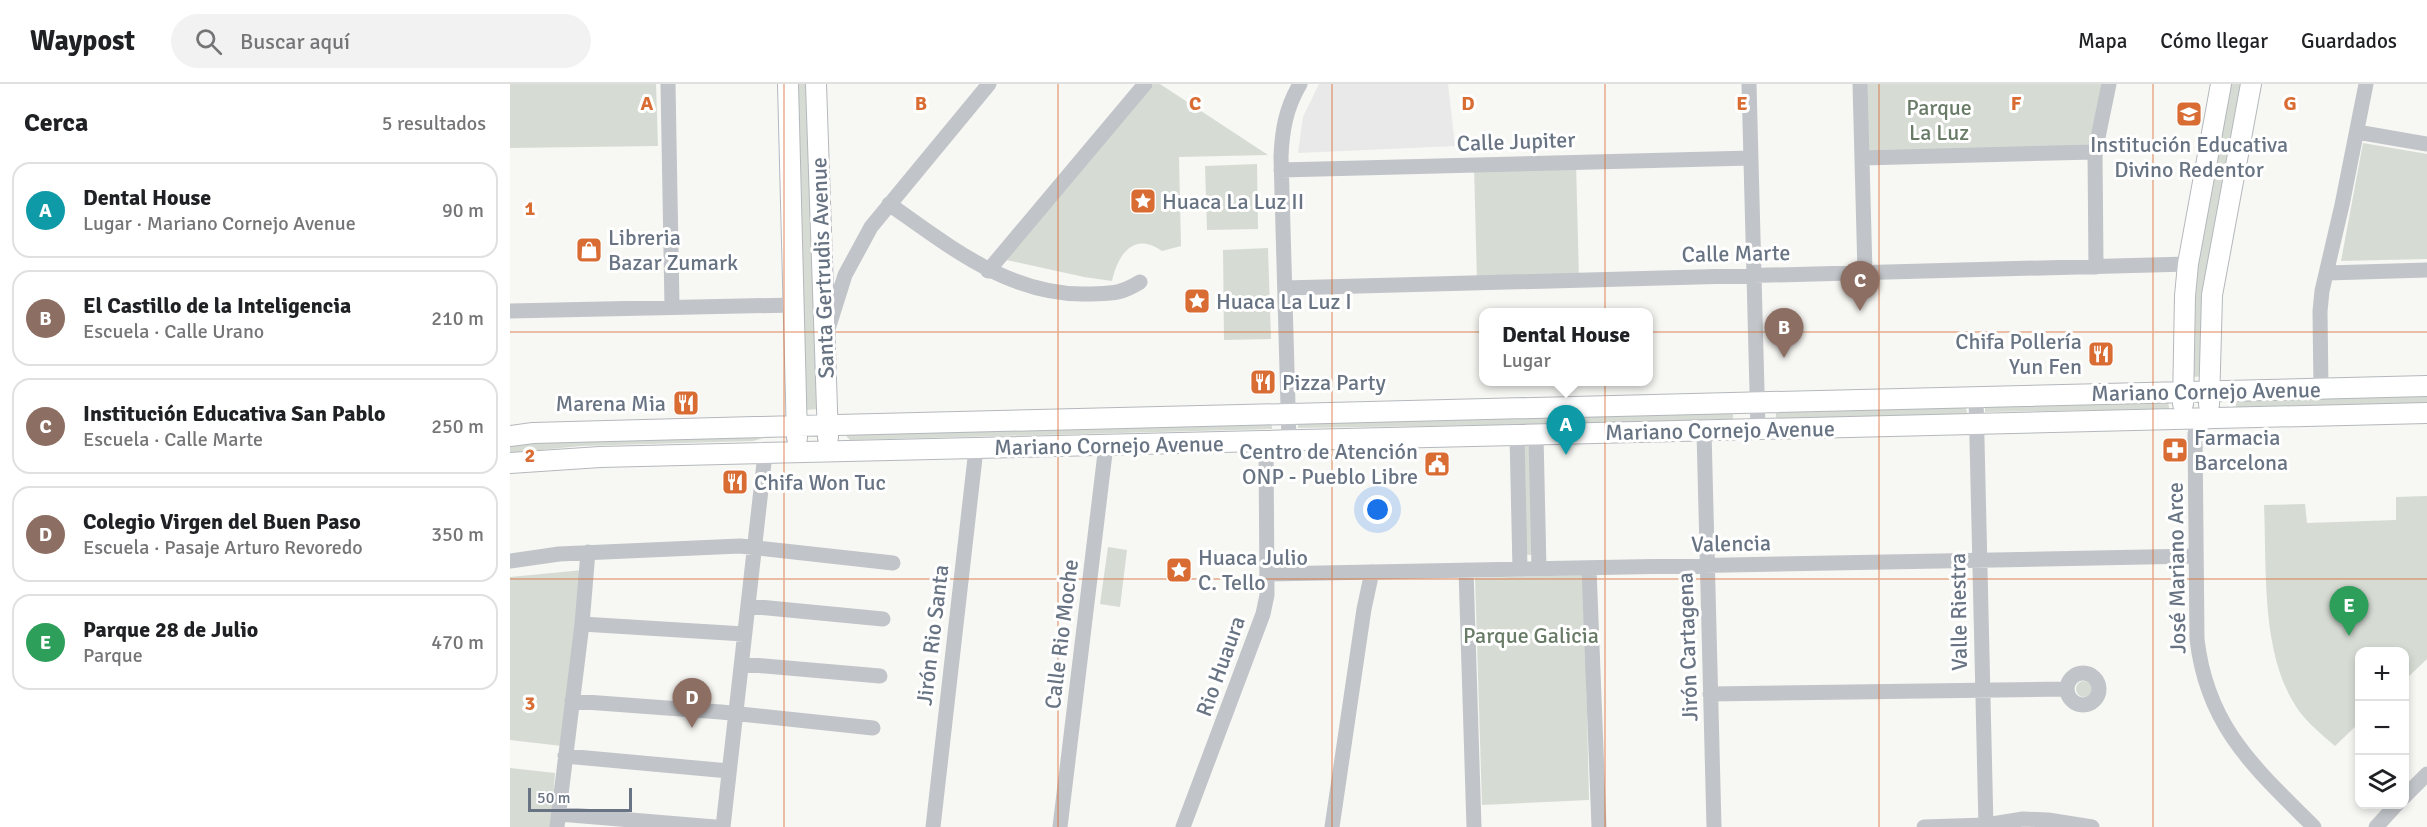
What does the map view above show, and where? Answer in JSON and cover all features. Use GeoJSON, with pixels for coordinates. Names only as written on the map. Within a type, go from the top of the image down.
{"type":"FeatureCollection","features":[{"type":"Feature","properties":{"kind":"main road","name":"Santa Gertrudis Avenue"},"geometry":{"type":"LineString","coordinates":[[788,84],[797,453]]}},
{"type":"Feature","properties":{"kind":"main road","name":"Santa Gertrudis Avenue"},"geometry":{"type":"LineString","coordinates":[[816,84],[829,452]]}},
{"type":"Feature","properties":{"kind":"main road"},"geometry":{"type":"LineString","coordinates":[[2189,426],[2183,392],[2188,264],[2221,84]]}},
{"type":"Feature","properties":{"kind":"main road"},"geometry":{"type":"LineString","coordinates":[[2209,418],[2212,295],[2252,84]]}},
{"type":"Feature","properties":{"kind":"main road","name":"Mariano Cornejo Avenue"},"geometry":{"type":"LineString","coordinates":[[510,436],[828,425],[2427,386]]}},
{"type":"Feature","properties":{"kind":"main road","name":"Mariano Cornejo Avenue"},"geometry":{"type":"LineString","coordinates":[[510,463],[600,457],[1977,424],[2189,426],[2209,418],[2427,412]]}},
{"type":"Feature","properties":{"kind":"street"},"geometry":{"type":"LineString","coordinates":[[668,84],[672,306]]}},
{"type":"Feature","properties":{"kind":"street"},"geometry":{"type":"LineString","coordinates":[[825,340],[845,275],[871,227],[989,84]]}},
{"type":"Feature","properties":{"kind":"street"},"geometry":{"type":"LineString","coordinates":[[988,271],[1145,84]]}},
{"type":"Feature","properties":{"kind":"street"},"geometry":{"type":"LineString","coordinates":[[1288,441],[1281,170],[1282,128],[1290,102],[1300,84]]}},
{"type":"Feature","properties":{"kind":"street"},"geometry":{"type":"LineString","coordinates":[[1749,84],[1758,429]]}},
{"type":"Feature","properties":{"kind":"street"},"geometry":{"type":"LineString","coordinates":[[1860,84],[1865,273]]}},
{"type":"Feature","properties":{"kind":"street"},"geometry":{"type":"LineString","coordinates":[[2096,267],[2095,152],[2109,84]]}},
{"type":"Feature","properties":{"kind":"street"},"geometry":{"type":"LineString","coordinates":[[2321,388],[2320,311],[2366,84]]}},
{"type":"Feature","properties":{"kind":"street"},"geometry":{"type":"LineString","coordinates":[[2357,132],[2427,144]]}},
{"type":"Feature","properties":{"kind":"street"},"geometry":{"type":"LineString","coordinates":[[1862,158],[2095,152]]}},
{"type":"Feature","properties":{"kind":"street","name":"Calle Jupiter"},"geometry":{"type":"LineString","coordinates":[[1281,170],[1751,158]]}},
{"type":"Feature","properties":{"kind":"street"},"geometry":{"type":"LineString","coordinates":[[889,204],[988,271],[1037,288],[1074,294],[1122,293],[1140,282]]}},
{"type":"Feature","properties":{"kind":"street","name":"Calle Marte"},"geometry":{"type":"LineString","coordinates":[[1285,288],[2188,264]]}},
{"type":"Feature","properties":{"kind":"street"},"geometry":{"type":"LineString","coordinates":[[2327,273],[2427,270]]}},
{"type":"Feature","properties":{"kind":"street"},"geometry":{"type":"LineString","coordinates":[[510,311],[793,305]]}},
{"type":"Feature","properties":{"kind":"street","name":"Valle Riestra"},"geometry":{"type":"LineString","coordinates":[[1976,397],[1986,826]]}},
{"type":"Feature","properties":{"kind":"street","name":"José Mariano Arce"},"geometry":{"type":"LineString","coordinates":[[2189,426],[2199,660],[2215,709],[2242,753],[2314,827]]}},
{"type":"Feature","properties":{"kind":"street","name":"Jirón Cartagena"},"geometry":{"type":"LineString","coordinates":[[1704,431],[1714,827]]}},
{"type":"Feature","properties":{"kind":"street"},"geometry":{"type":"LineString","coordinates":[[1527,435],[1539,569]]}},
{"type":"Feature","properties":{"kind":"street"},"geometry":{"type":"LineString","coordinates":[[1520,569],[1527,435]]}},
{"type":"Feature","properties":{"kind":"street","name":"Rio Huaura"},"geometry":{"type":"LineString","coordinates":[[1183,827],[1252,646],[1267,595],[1266,441]]}},
{"type":"Feature","properties":{"kind":"street","name":"Calle Rio Moche"},"geometry":{"type":"LineString","coordinates":[[1060,827],[1106,445]]}},
{"type":"Feature","properties":{"kind":"street","name":"Jirón Rio Santa"},"geometry":{"type":"LineString","coordinates":[[933,827],[976,448]]}},
{"type":"Feature","properties":{"kind":"street"},"geometry":{"type":"LineString","coordinates":[[723,827],[765,454]]}},
{"type":"Feature","properties":{"kind":"street"},"geometry":{"type":"LineString","coordinates":[[510,561],[588,552],[740,546],[892,563]]}},
{"type":"Feature","properties":{"kind":"street"},"geometry":{"type":"LineString","coordinates":[[588,552],[582,624],[558,820],[715,827]]}},
{"type":"Feature","properties":{"kind":"street","name":"Valencia"},"geometry":{"type":"LineString","coordinates":[[1267,574],[2196,556]]}},
{"type":"Feature","properties":{"kind":"street"},"geometry":{"type":"LineString","coordinates":[[1589,568],[1599,827]]}},
{"type":"Feature","properties":{"kind":"street"},"geometry":{"type":"LineString","coordinates":[[1466,570],[1474,827]]}},
{"type":"Feature","properties":{"kind":"street"},"geometry":{"type":"LineString","coordinates":[[1332,827],[1364,609],[1372,572]]}},
{"type":"Feature","properties":{"kind":"street"},"geometry":{"type":"LineString","coordinates":[[748,606],[883,619]]}},
{"type":"Feature","properties":{"kind":"street"},"geometry":{"type":"LineString","coordinates":[[582,624],[744,634]]}},
{"type":"Feature","properties":{"kind":"street"},"geometry":{"type":"LineString","coordinates":[[742,664],[880,676]]}},
{"type":"Feature","properties":{"kind":"street"},"geometry":{"type":"LineString","coordinates":[[1710,694],[2067,689]]}},
{"type":"Feature","properties":{"kind":"street"},"geometry":{"type":"LineString","coordinates":[[572,701],[873,728]]}},
{"type":"Feature","properties":{"kind":"street"},"geometry":{"type":"LineString","coordinates":[[565,756],[729,771]]}},
{"type":"Feature","properties":{"kind":"street"},"geometry":{"type":"LineString","coordinates":[[2409,792],[2427,774]]}},
{"type":"Feature","properties":{"kind":"street"},"geometry":{"type":"LineString","coordinates":[[2376,827],[2392,809]]}},
{"type":"Feature","properties":{"kind":"street"},"geometry":{"type":"LineString","coordinates":[[1924,827],[1986,826],[2023,819],[2048,820],[2092,827]]}},
{"type":"Feature","properties":{"kind":"shaded area"},"geometry":{"type":"Polygon","coordinates":[[[1319,84],[1448,84],[1455,146],[1298,153],[1303,117],[1319,84]]]}},
{"type":"Feature","properties":{"kind":"green space"},"geometry":{"type":"Polygon","coordinates":[[[510,84],[656,84],[658,146],[510,148],[510,84]]]}},
{"type":"Feature","properties":{"kind":"green space"},"geometry":{"type":"Polygon","coordinates":[[[792,84],[810,84],[819,409],[806,410],[792,84]]]}},
{"type":"Feature","properties":{"kind":"green space"},"geometry":{"type":"Polygon","coordinates":[[[1153,84],[1160,84],[1268,155],[1179,157],[1181,246],[1162,251],[1143,243],[1129,248],[1118,262],[1112,281],[1002,259],[1153,84]]]}},
{"type":"Feature","properties":{"kind":"green space","name":"Parque La Luz"},"geometry":{"type":"Polygon","coordinates":[[[1860,84],[2109,84],[2095,152],[1862,158],[1860,84]]]}},
{"type":"Feature","properties":{"kind":"green space"},"geometry":{"type":"Polygon","coordinates":[[[2230,84],[2245,84],[2208,376],[2192,377],[2196,266],[2230,84]]]}},
{"type":"Feature","properties":{"kind":"green space"},"geometry":{"type":"Polygon","coordinates":[[[2363,143],[2427,154],[2427,259],[2341,261],[2363,143]]]}},
{"type":"Feature","properties":{"kind":"green space"},"geometry":{"type":"Polygon","coordinates":[[[1576,162],[1579,280],[1477,282],[1474,165],[1576,162]]]}},
{"type":"Feature","properties":{"kind":"green space"},"geometry":{"type":"Polygon","coordinates":[[[1257,164],[1258,229],[1207,230],[1205,166],[1257,164]]]}},
{"type":"Feature","properties":{"kind":"green space"},"geometry":{"type":"Polygon","coordinates":[[[1268,248],[1271,339],[1224,340],[1223,250],[1268,248]]]}},
{"type":"Feature","properties":{"kind":"green space"},"geometry":{"type":"Polygon","coordinates":[[[2427,388],[2427,405],[2236,408],[2235,393],[2427,388]]]}},
{"type":"Feature","properties":{"kind":"green space"},"geometry":{"type":"Polygon","coordinates":[[[2168,395],[2169,409],[1985,412],[1985,399],[2168,395]]]}},
{"type":"Feature","properties":{"kind":"green space"},"geometry":{"type":"Polygon","coordinates":[[[1964,400],[1968,416],[1776,421],[1776,405],[1964,400]]]}},
{"type":"Feature","properties":{"kind":"green space"},"geometry":{"type":"Polygon","coordinates":[[[1733,403],[1733,419],[1690,422],[1298,428],[1298,422],[1733,403]]]}},
{"type":"Feature","properties":{"kind":"green space"},"geometry":{"type":"Polygon","coordinates":[[[1271,414],[1272,429],[850,440],[846,430],[1271,414]]]}},
{"type":"Feature","properties":{"kind":"green space"},"geometry":{"type":"Polygon","coordinates":[[[787,428],[789,436],[753,441],[581,446],[510,453],[510,439],[787,428]]]}},
{"type":"Feature","properties":{"kind":"green space"},"geometry":{"type":"Polygon","coordinates":[[[1521,445],[1528,445],[1531,450],[1534,550],[1531,555],[1521,554],[1521,445]]]}},
{"type":"Feature","properties":{"kind":"green space"},"geometry":{"type":"Polygon","coordinates":[[[2427,496],[2427,659],[2409,676],[2409,647],[2355,647],[2355,727],[2335,746],[2299,711],[2286,689],[2278,665],[2268,612],[2264,505],[2305,504],[2307,523],[2396,520],[2396,497],[2427,496]]]}},
{"type":"Feature","properties":{"kind":"green space"},"geometry":{"type":"Polygon","coordinates":[[[1108,547],[1127,550],[1120,607],[1100,604],[1108,547]]]}},
{"type":"Feature","properties":{"kind":"green space"},"geometry":{"type":"Polygon","coordinates":[[[583,570],[562,746],[510,740],[510,577],[583,570]]]}},
{"type":"Feature","properties":{"kind":"green space","name":"Parque Galicia"},"geometry":{"type":"Polygon","coordinates":[[[1584,575],[1589,800],[1482,805],[1475,578],[1584,575]]]}},
{"type":"Feature","properties":{"kind":"green space"},"geometry":{"type":"Polygon","coordinates":[[[2084,681],[2090,683],[2092,689],[2090,695],[2084,697],[2078,695],[2076,689],[2078,683],[2084,681]]]}},
{"type":"Feature","properties":{"kind":"green space"},"geometry":{"type":"Polygon","coordinates":[[[510,768],[555,773],[551,827],[510,827],[510,768]]]}},
{"type":"Feature","properties":{"kind":"place","name":"Institución Educativa Divino Redentor"},"geometry":{"type":"Point","coordinates":[2189,114]}},
{"type":"Feature","properties":{"kind":"place","name":"Huaca La Luz II"},"geometry":{"type":"Point","coordinates":[1143,201]}},
{"type":"Feature","properties":{"kind":"place","name":"Libreria Bazar Zumark"},"geometry":{"type":"Point","coordinates":[589,250]}},
{"type":"Feature","properties":{"kind":"place","name":"Huaca La Luz I"},"geometry":{"type":"Point","coordinates":[1197,301]}},
{"type":"Feature","properties":{"kind":"place","name":"Institución Educativa San Pablo"},"geometry":{"type":"Point","coordinates":[1860,311]}},
{"type":"Feature","properties":{"kind":"place","name":"Chifa Pollería Yun Fen"},"geometry":{"type":"Point","coordinates":[2101,354]}},
{"type":"Feature","properties":{"kind":"place","name":"El Castillo de la Inteligencia"},"geometry":{"type":"Point","coordinates":[1784,358]}},
{"type":"Feature","properties":{"kind":"place","name":"Pizza Party"},"geometry":{"type":"Point","coordinates":[1263,382]}},
{"type":"Feature","properties":{"kind":"place","name":"Marena Mia"},"geometry":{"type":"Point","coordinates":[686,403]}},
{"type":"Feature","properties":{"kind":"place","name":"Farmacia Barcelona"},"geometry":{"type":"Point","coordinates":[2175,450]}},
{"type":"Feature","properties":{"kind":"place","name":"Dental House"},"geometry":{"type":"Point","coordinates":[1566,455]}},
{"type":"Feature","properties":{"kind":"place","name":"Centro de Atención ONP - Pueblo Libre"},"geometry":{"type":"Point","coordinates":[1437,464]}},
{"type":"Feature","properties":{"kind":"place","name":"Chifa Won Tuc"},"geometry":{"type":"Point","coordinates":[735,482]}},
{"type":"Feature","properties":{"kind":"place","name":"Huaca Julio C. Tello"},"geometry":{"type":"Point","coordinates":[1179,570]}},
{"type":"Feature","properties":{"kind":"place","name":"Parque 28 de Julio"},"geometry":{"type":"Point","coordinates":[2349,636]}},
{"type":"Feature","properties":{"kind":"place","name":"Colegio Virgen del Buen Paso"},"geometry":{"type":"Point","coordinates":[692,728]}}]}
